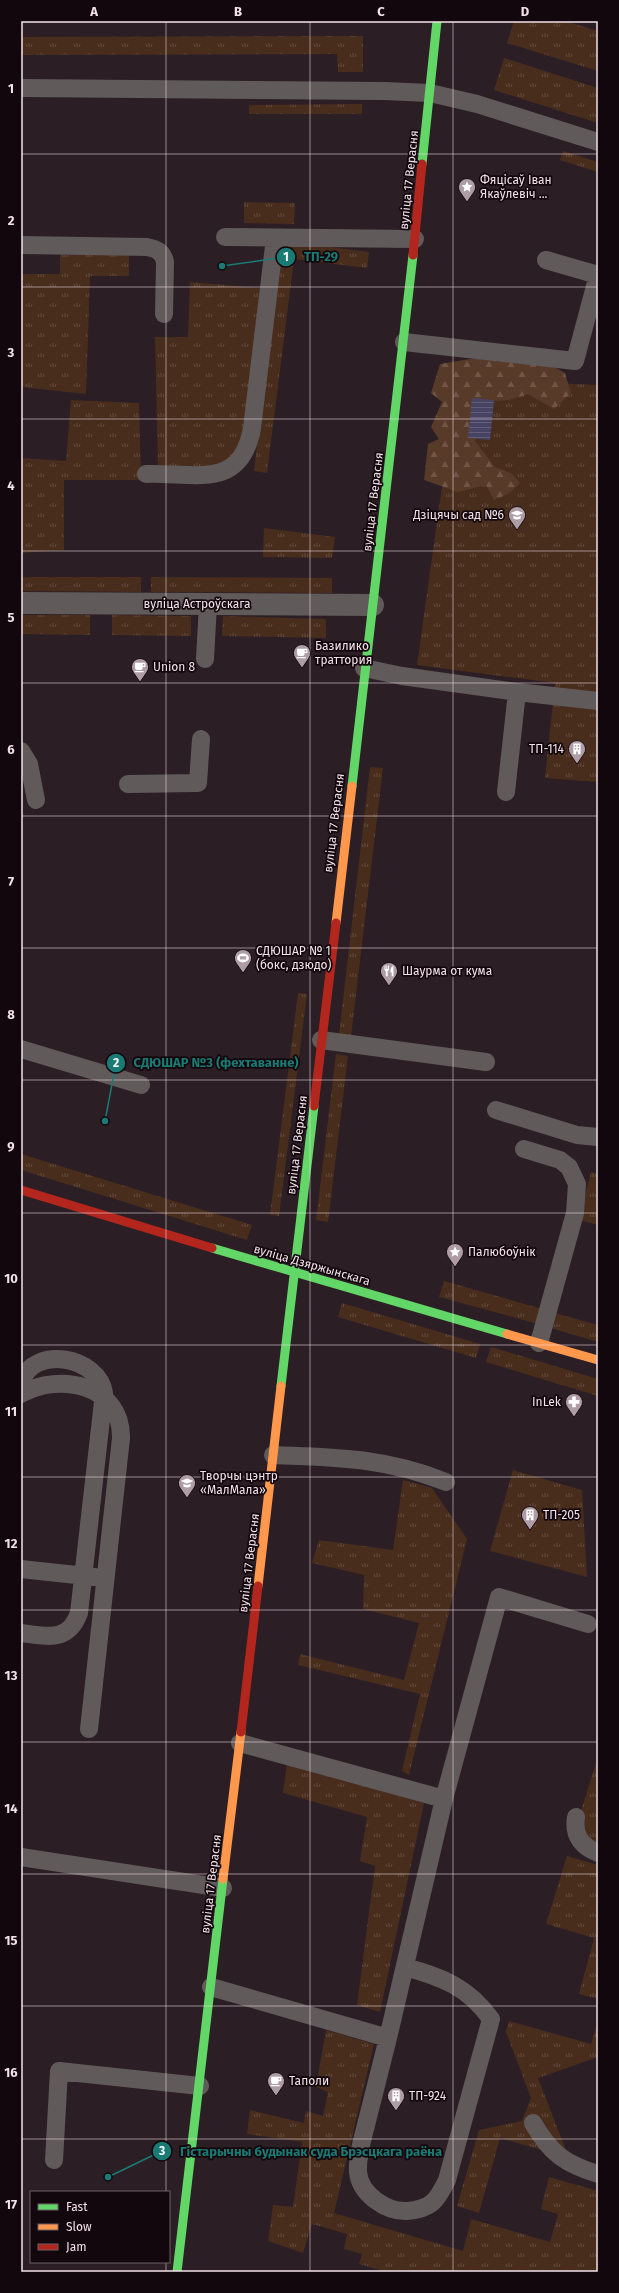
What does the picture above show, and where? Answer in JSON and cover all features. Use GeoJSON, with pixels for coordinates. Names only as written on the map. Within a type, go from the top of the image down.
{"type":"FeatureCollection","features":[{"type":"Feature","properties":{"kind":"main road","name":"вуліца 17 Верасня"},"geometry":{"type":"LineString","coordinates":[[177,2272],[295,1273],[364,668],[373,605],[404,342],[437,21]]}},
{"type":"Feature","properties":{"kind":"main road","name":"вуліца Дзяржынскага"},"geometry":{"type":"LineString","coordinates":[[21,1190],[295,1273],[598,1360]]}},
{"type":"Feature","properties":{"kind":"street","name":"вуліца Астроўскага"},"geometry":{"type":"LineString","coordinates":[[21,603],[373,605]]}},
{"type":"Feature","properties":{"kind":"lane"},"geometry":{"type":"LineString","coordinates":[[21,88],[384,90],[430,94],[477,104],[598,142]]}},
{"type":"Feature","properties":{"kind":"lane"},"geometry":{"type":"LineString","coordinates":[[225,238],[415,239]]}},
{"type":"Feature","properties":{"kind":"lane"},"geometry":{"type":"LineString","coordinates":[[146,474],[222,473],[237,465],[246,452],[252,428],[275,238]]}},
{"type":"Feature","properties":{"kind":"lane"},"geometry":{"type":"LineString","coordinates":[[21,245],[147,247],[156,249],[163,255],[165,262],[164,314]]}},
{"type":"Feature","properties":{"kind":"lane"},"geometry":{"type":"LineString","coordinates":[[404,342],[575,361],[598,275],[546,260]]}},
{"type":"Feature","properties":{"kind":"lane"},"geometry":{"type":"LineString","coordinates":[[205,659],[208,604]]}},
{"type":"Feature","properties":{"kind":"lane"},"geometry":{"type":"LineString","coordinates":[[364,668],[402,676],[517,692],[598,701]]}},
{"type":"Feature","properties":{"kind":"lane"},"geometry":{"type":"LineString","coordinates":[[506,792],[517,692]]}},
{"type":"Feature","properties":{"kind":"lane"},"geometry":{"type":"LineString","coordinates":[[128,784],[198,783],[201,739]]}},
{"type":"Feature","properties":{"kind":"lane"},"geometry":{"type":"LineString","coordinates":[[21,751],[29,764],[36,800]]}},
{"type":"Feature","properties":{"kind":"lane"},"geometry":{"type":"LineString","coordinates":[[321,1040],[486,1062]]}},
{"type":"Feature","properties":{"kind":"lane"},"geometry":{"type":"LineString","coordinates":[[21,1049],[141,1085]]}},
{"type":"Feature","properties":{"kind":"lane"},"geometry":{"type":"LineString","coordinates":[[496,1110],[577,1135],[598,1137]]}},
{"type":"Feature","properties":{"kind":"lane"},"geometry":{"type":"LineString","coordinates":[[524,1149],[560,1160],[568,1167],[578,1184],[575,1213],[539,1343]]}},
{"type":"Feature","properties":{"kind":"lane"},"geometry":{"type":"LineString","coordinates":[[21,1382],[27,1371],[40,1362],[56,1359],[65,1360],[81,1364],[95,1373],[104,1393],[79,1613],[71,1628],[57,1636],[21,1633]]}},
{"type":"Feature","properties":{"kind":"lane"},"geometry":{"type":"LineString","coordinates":[[21,1394],[30,1389],[50,1384],[82,1387],[106,1398],[117,1412],[122,1428],[89,1729]]}},
{"type":"Feature","properties":{"kind":"lane"},"geometry":{"type":"LineString","coordinates":[[273,1455],[377,1462],[412,1470],[446,1482]]}},
{"type":"Feature","properties":{"kind":"lane"},"geometry":{"type":"LineString","coordinates":[[21,1569],[106,1578]]}},
{"type":"Feature","properties":{"kind":"lane"},"geometry":{"type":"LineString","coordinates":[[405,1967],[437,1975],[460,1989],[482,2007],[491,2020],[447,2180],[439,2196],[432,2204],[420,2209],[404,2211],[378,2202],[369,2195],[358,2174],[361,2147],[444,1799],[499,1597],[588,1624]]}},
{"type":"Feature","properties":{"kind":"lane"},"geometry":{"type":"LineString","coordinates":[[240,1743],[444,1799]]}},
{"type":"Feature","properties":{"kind":"lane"},"geometry":{"type":"LineString","coordinates":[[576,1817],[575,1825],[578,1840],[590,1850],[598,1852]]}},
{"type":"Feature","properties":{"kind":"lane"},"geometry":{"type":"LineString","coordinates":[[21,1857],[223,1888]]}},
{"type":"Feature","properties":{"kind":"lane"},"geometry":{"type":"LineString","coordinates":[[211,1987],[388,2038]]}},
{"type":"Feature","properties":{"kind":"lane"},"geometry":{"type":"LineString","coordinates":[[54,2160],[59,2071],[200,2086]]}},
{"type":"Feature","properties":{"kind":"lane"},"geometry":{"type":"LineString","coordinates":[[533,2123],[550,2149],[559,2157],[580,2169],[598,2174]]}},
{"type":"Feature","properties":{"kind":"green space"},"geometry":{"type":"Polygon","coordinates":[[[514,21],[565,21],[598,31],[598,71],[507,43],[514,21]]]}},
{"type":"Feature","properties":{"kind":"green space"},"geometry":{"type":"Polygon","coordinates":[[[363,36],[363,72],[338,72],[337,54],[21,55],[21,37],[363,36]]]}},
{"type":"Feature","properties":{"kind":"green space"},"geometry":{"type":"Polygon","coordinates":[[[504,58],[598,88],[598,123],[494,90],[504,58]]]}},
{"type":"Feature","properties":{"kind":"green space"},"geometry":{"type":"Polygon","coordinates":[[[362,104],[362,114],[249,114],[249,105],[362,104]]]}},
{"type":"Feature","properties":{"kind":"green space"},"geometry":{"type":"Polygon","coordinates":[[[563,151],[598,162],[598,172],[560,160],[563,151]]]}},
{"type":"Feature","properties":{"kind":"green space"},"geometry":{"type":"Polygon","coordinates":[[[244,202],[295,203],[294,224],[244,223],[244,202]]]}},
{"type":"Feature","properties":{"kind":"green space"},"geometry":{"type":"Polygon","coordinates":[[[281,241],[369,252],[367,268],[294,259],[267,473],[254,471],[281,241]]]}},
{"type":"Feature","properties":{"kind":"green space"},"geometry":{"type":"Polygon","coordinates":[[[129,254],[129,276],[90,276],[86,394],[21,387],[21,274],[60,274],[60,255],[129,254]]]}},
{"type":"Feature","properties":{"kind":"green space"},"geometry":{"type":"Polygon","coordinates":[[[190,282],[260,288],[243,446],[219,467],[158,467],[155,337],[188,337],[190,282]]]}},
{"type":"Feature","properties":{"kind":"green space"},"geometry":{"type":"Polygon","coordinates":[[[523,350],[565,373],[571,393],[554,409],[528,394],[509,400],[491,401],[475,441],[495,467],[511,473],[520,483],[508,494],[494,500],[486,485],[458,492],[424,480],[428,444],[439,439],[431,427],[442,402],[431,393],[440,364],[523,350]]]}},
{"type":"Feature","properties":{"kind":"green space","name":"Дзіцячы сад №6"},"geometry":{"type":"Polygon","coordinates":[[[457,379],[598,385],[598,782],[545,778],[555,683],[417,665],[457,379]]]}},
{"type":"Feature","properties":{"kind":"green space"},"geometry":{"type":"Polygon","coordinates":[[[71,400],[139,403],[141,480],[64,480],[64,550],[21,553],[21,458],[66,461],[71,400]]]}},
{"type":"Feature","properties":{"kind":"green space"},"geometry":{"type":"Polygon","coordinates":[[[264,528],[335,537],[332,558],[263,557],[264,528]]]}},
{"type":"Feature","properties":{"kind":"green space"},"geometry":{"type":"Polygon","coordinates":[[[21,577],[141,577],[141,592],[21,591],[21,577]]]}},
{"type":"Feature","properties":{"kind":"green space"},"geometry":{"type":"Polygon","coordinates":[[[151,577],[332,578],[332,593],[151,592],[151,577]]]}},
{"type":"Feature","properties":{"kind":"green space"},"geometry":{"type":"Polygon","coordinates":[[[21,615],[90,615],[90,635],[21,634],[21,615]]]}},
{"type":"Feature","properties":{"kind":"green space"},"geometry":{"type":"Polygon","coordinates":[[[112,615],[191,616],[191,636],[112,635],[112,615]]]}},
{"type":"Feature","properties":{"kind":"green space"},"geometry":{"type":"Polygon","coordinates":[[[223,616],[326,619],[326,638],[222,636],[223,616]]]}},
{"type":"Feature","properties":{"kind":"green space"},"geometry":{"type":"Polygon","coordinates":[[[370,767],[383,768],[351,1036],[339,1035],[370,767]]]}},
{"type":"Feature","properties":{"kind":"green space"},"geometry":{"type":"Polygon","coordinates":[[[298,993],[307,994],[279,1216],[270,1215],[298,993]]]}},
{"type":"Feature","properties":{"kind":"green space"},"geometry":{"type":"Polygon","coordinates":[[[336,1054],[348,1056],[328,1222],[316,1220],[336,1054]]]}},
{"type":"Feature","properties":{"kind":"green space"},"geometry":{"type":"Polygon","coordinates":[[[21,1154],[252,1225],[247,1240],[21,1170],[21,1154]]]}},
{"type":"Feature","properties":{"kind":"green space"},"geometry":{"type":"Polygon","coordinates":[[[591,1172],[598,1174],[598,1225],[579,1220],[591,1172]]]}},
{"type":"Feature","properties":{"kind":"green space"},"geometry":{"type":"Polygon","coordinates":[[[444,1281],[542,1309],[538,1324],[439,1297],[444,1281]]]}},
{"type":"Feature","properties":{"kind":"green space"},"geometry":{"type":"Polygon","coordinates":[[[342,1303],[480,1344],[476,1358],[338,1317],[342,1303]]]}},
{"type":"Feature","properties":{"kind":"green space"},"geometry":{"type":"Polygon","coordinates":[[[555,1313],[598,1325],[598,1342],[551,1328],[555,1313]]]}},
{"type":"Feature","properties":{"kind":"green space"},"geometry":{"type":"Polygon","coordinates":[[[491,1347],[598,1379],[598,1396],[486,1362],[491,1347]]]}},
{"type":"Feature","properties":{"kind":"green space"},"geometry":{"type":"Polygon","coordinates":[[[513,1470],[582,1490],[587,1577],[490,1551],[513,1470]]]}},
{"type":"Feature","properties":{"kind":"green space"},"geometry":{"type":"Polygon","coordinates":[[[403,1480],[432,1488],[467,1539],[409,1775],[402,1771],[420,1694],[298,1665],[300,1654],[404,1680],[419,1623],[363,1609],[364,1575],[312,1563],[319,1540],[393,1550],[403,1480]]]}},
{"type":"Feature","properties":{"kind":"green space"},"geometry":{"type":"Polygon","coordinates":[[[598,1757],[598,1844],[573,1836],[598,1757]]]}},
{"type":"Feature","properties":{"kind":"green space"},"geometry":{"type":"Polygon","coordinates":[[[287,1763],[424,1803],[380,2012],[357,2005],[375,1866],[360,1861],[367,1817],[283,1793],[287,1763]]]}},
{"type":"Feature","properties":{"kind":"green space"},"geometry":{"type":"Polygon","coordinates":[[[567,1856],[598,1865],[598,1999],[579,1994],[594,1938],[546,1924],[567,1856]]]}},
{"type":"Feature","properties":{"kind":"green space"},"geometry":{"type":"Polygon","coordinates":[[[509,2021],[591,2044],[598,2021],[598,2057],[538,2078],[569,2158],[500,2138],[479,2213],[457,2206],[479,2130],[522,2121],[531,2098],[506,2032],[509,2021]]]}},
{"type":"Feature","properties":{"kind":"green space"},"geometry":{"type":"Polygon","coordinates":[[[326,2030],[374,2044],[334,2213],[463,2251],[471,2219],[550,2242],[558,2214],[541,2209],[549,2177],[598,2191],[598,2272],[387,2272],[359,2264],[362,2254],[344,2249],[347,2234],[312,2224],[303,2253],[268,2241],[273,2205],[293,2207],[302,2142],[247,2134],[250,2110],[304,2123],[306,2111],[323,2116],[328,2092],[316,2087],[326,2030]]]}},
{"type":"Feature","properties":{"kind":"shaded area"},"geometry":{"type":"Polygon","coordinates":[[[472,398],[494,400],[490,440],[468,438],[472,398]]]}},
{"type":"Feature","properties":{"kind":"traffic: fast"},"geometry":{"type":"LineString","coordinates":[[422,164],[437,21]]}},
{"type":"Feature","properties":{"kind":"traffic: fast"},"geometry":{"type":"LineString","coordinates":[[352,786],[413,255]]}},
{"type":"Feature","properties":{"kind":"traffic: fast"},"geometry":{"type":"LineString","coordinates":[[281,1386],[314,1106]]}},
{"type":"Feature","properties":{"kind":"traffic: fast"},"geometry":{"type":"LineString","coordinates":[[212,1248],[507,1334]]}},
{"type":"Feature","properties":{"kind":"traffic: fast"},"geometry":{"type":"LineString","coordinates":[[177,2272],[223,1879]]}},
{"type":"Feature","properties":{"kind":"traffic: slow"},"geometry":{"type":"LineString","coordinates":[[336,923],[352,786]]}},
{"type":"Feature","properties":{"kind":"traffic: slow"},"geometry":{"type":"LineString","coordinates":[[507,1334],[598,1360]]}},
{"type":"Feature","properties":{"kind":"traffic: slow"},"geometry":{"type":"LineString","coordinates":[[258,1586],[281,1386]]}},
{"type":"Feature","properties":{"kind":"traffic: slow"},"geometry":{"type":"LineString","coordinates":[[223,1879],[241,1732]]}},
{"type":"Feature","properties":{"kind":"traffic: jam"},"geometry":{"type":"LineString","coordinates":[[413,255],[422,164]]}},
{"type":"Feature","properties":{"kind":"traffic: jam"},"geometry":{"type":"LineString","coordinates":[[314,1106],[336,923]]}},
{"type":"Feature","properties":{"kind":"traffic: jam"},"geometry":{"type":"LineString","coordinates":[[21,1190],[212,1248]]}},
{"type":"Feature","properties":{"kind":"traffic: jam"},"geometry":{"type":"LineString","coordinates":[[241,1732],[258,1586]]}},
{"type":"Feature","properties":{"kind":"place","name":"Фяцісаў Іван Якаўлевіч ..."},"geometry":{"type":"Point","coordinates":[467,202]}},
{"type":"Feature","properties":{"kind":"place","name":"ТП-29"},"geometry":{"type":"Point","coordinates":[222,266]}},
{"type":"Feature","properties":{"kind":"place","name":"Дзіцячы сад №6"},"geometry":{"type":"Point","coordinates":[517,530]}},
{"type":"Feature","properties":{"kind":"place","name":"Базилико траттория"},"geometry":{"type":"Point","coordinates":[302,668]}},
{"type":"Feature","properties":{"kind":"place","name":"Union 8"},"geometry":{"type":"Point","coordinates":[140,682]}},
{"type":"Feature","properties":{"kind":"place","name":"ТП-114"},"geometry":{"type":"Point","coordinates":[577,764]}},
{"type":"Feature","properties":{"kind":"place","name":"СДЮШАР № 1 (бокс, дзюдо)"},"geometry":{"type":"Point","coordinates":[243,973]}},
{"type":"Feature","properties":{"kind":"place","name":"Шаурма от кума"},"geometry":{"type":"Point","coordinates":[389,986]}},
{"type":"Feature","properties":{"kind":"place","name":"СДЮШАР №3 (фехтаванне)"},"geometry":{"type":"Point","coordinates":[105,1121]}},
{"type":"Feature","properties":{"kind":"place","name":"Палюбоўнік"},"geometry":{"type":"Point","coordinates":[455,1267]}},
{"type":"Feature","properties":{"kind":"place","name":"InLek"},"geometry":{"type":"Point","coordinates":[574,1417]}},
{"type":"Feature","properties":{"kind":"place","name":"Творчы цэнтр «МалМала»"},"geometry":{"type":"Point","coordinates":[187,1498]}},
{"type":"Feature","properties":{"kind":"place","name":"ТП-205"},"geometry":{"type":"Point","coordinates":[530,1530]}},
{"type":"Feature","properties":{"kind":"place","name":"Таполи"},"geometry":{"type":"Point","coordinates":[276,2096]}},
{"type":"Feature","properties":{"kind":"place","name":"ТП-924"},"geometry":{"type":"Point","coordinates":[396,2111]}},
{"type":"Feature","properties":{"kind":"place","name":"Гістарычны будынак суда Брэсцкага раёна"},"geometry":{"type":"Point","coordinates":[108,2177]}}]}
